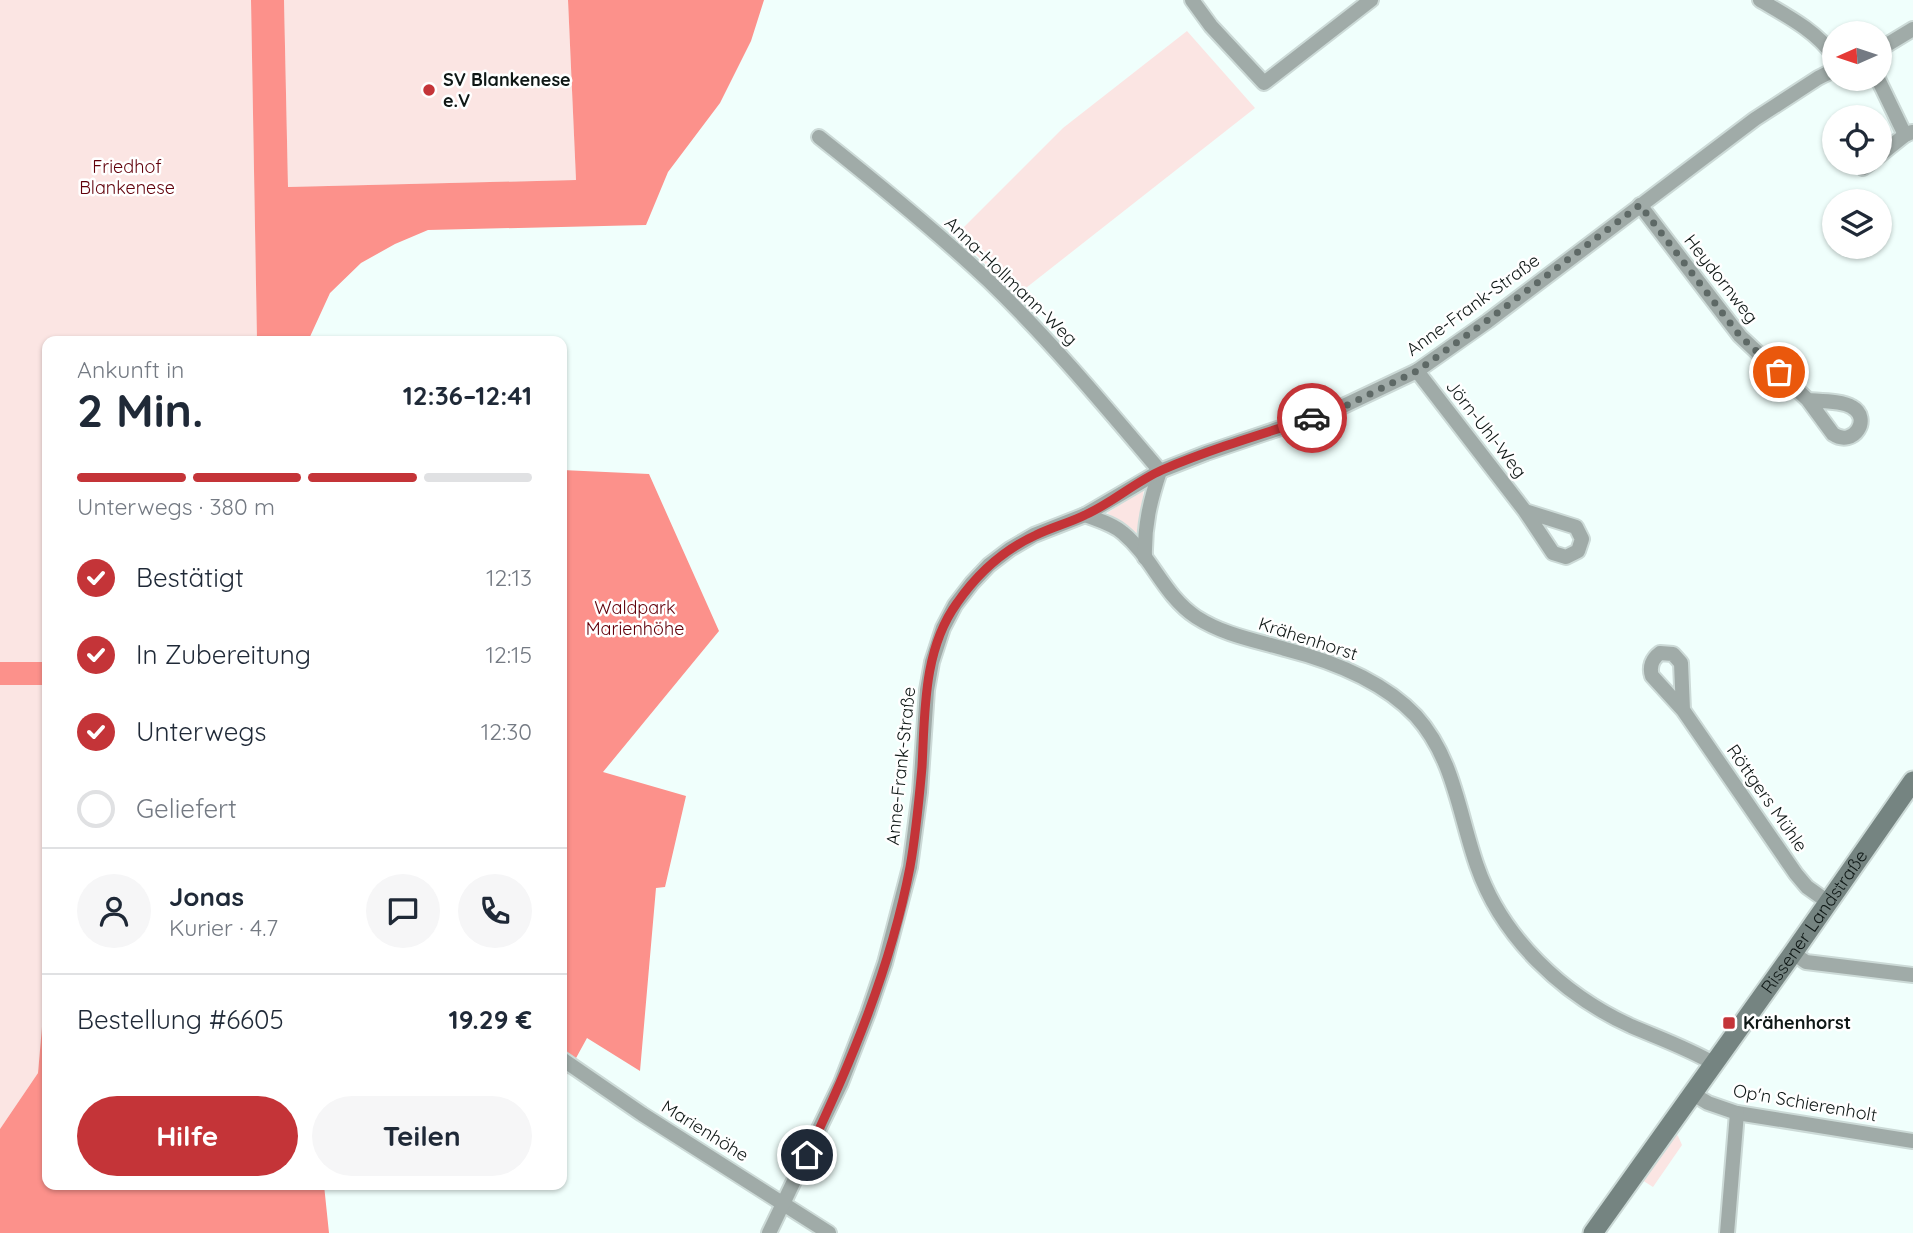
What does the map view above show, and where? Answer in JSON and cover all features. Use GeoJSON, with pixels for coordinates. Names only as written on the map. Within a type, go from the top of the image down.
{"type":"FeatureCollection","features":[{"type":"Feature","properties":{"kind":"main road","name":"Rissener Landstraße"},"geometry":{"type":"LineString","coordinates":[[1592,1233],[1913,781]]}},
{"type":"Feature","properties":{"kind":"street"},"geometry":{"type":"LineString","coordinates":[[1192,0],[1264,83],[1371,0]]}},
{"type":"Feature","properties":{"kind":"street"},"geometry":{"type":"LineString","coordinates":[[1760,0],[1812,32],[1822,41]]}},
{"type":"Feature","properties":{"kind":"street"},"geometry":{"type":"LineString","coordinates":[[1892,42],[1913,29]]}},
{"type":"Feature","properties":{"kind":"street","name":"Anne-Frank-Straße"},"geometry":{"type":"LineString","coordinates":[[769,1233],[841,1083],[885,963],[910,867],[917,817],[927,690],[934,651],[955,605],[989,565],[1034,535],[1085,515],[1160,471],[1337,410],[1417,371],[1755,118],[1822,76]]}},
{"type":"Feature","properties":{"kind":"street"},"geometry":{"type":"LineString","coordinates":[[1885,91],[1909,133],[1892,146]]}},
{"type":"Feature","properties":{"kind":"street","name":"Anna-Hollmann-Weg"},"geometry":{"type":"LineString","coordinates":[[819,138],[901,202],[989,282],[1078,375],[1160,471]]}},
{"type":"Feature","properties":{"kind":"street","name":"Heydornweg"},"geometry":{"type":"LineString","coordinates":[[1640,205],[1740,336],[1808,400]]}},
{"type":"Feature","properties":{"kind":"street","name":"Jörn-Uhl-Weg"},"geometry":{"type":"LineString","coordinates":[[1417,371],[1525,511]]}},
{"type":"Feature","properties":{"kind":"street"},"geometry":{"type":"LineString","coordinates":[[1145,559],[1145,532],[1151,496],[1160,471]]}},
{"type":"Feature","properties":{"kind":"street","name":"Krähenhorst"},"geometry":{"type":"LineString","coordinates":[[1085,515],[1123,533],[1171,595],[1194,615],[1220,630],[1250,641],[1314,657],[1387,690],[1416,716],[1447,763],[1478,870],[1519,942],[1546,970],[1600,1010],[1713,1063]]}},
{"type":"Feature","properties":{"kind":"street","name":"Röttgers Mühle"},"geometry":{"type":"LineString","coordinates":[[1683,710],[1796,874],[1807,887],[1828,902]]}},
{"type":"Feature","properties":{"kind":"street"},"geometry":{"type":"LineString","coordinates":[[1793,953],[1806,962],[1913,975]]}},
{"type":"Feature","properties":{"kind":"street","name":"Marienhöhe"},"geometry":{"type":"LineString","coordinates":[[567,1062],[642,1114],[829,1233]]}},
{"type":"Feature","properties":{"kind":"street","name":"Op'n Schierenholt"},"geometry":{"type":"LineString","coordinates":[[1693,1094],[1708,1103],[1737,1113],[1913,1141]]}},
{"type":"Feature","properties":{"kind":"street"},"geometry":{"type":"LineString","coordinates":[[1727,1233],[1737,1113]]}},
{"type":"Feature","properties":{"kind":"green space","name":"Friedhof Blankenese"},"geometry":{"type":"Polygon","coordinates":[[[0,0],[251,0],[257,336],[42,336],[42,662],[0,662],[0,0]]]}},
{"type":"Feature","properties":{"kind":"green space"},"geometry":{"type":"Polygon","coordinates":[[[251,0],[284,0],[288,187],[576,180],[568,0],[764,0],[751,41],[720,103],[668,172],[646,225],[428,230],[361,263],[330,293],[310,336],[257,336],[251,0]]]}},
{"type":"Feature","properties":{"kind":"green space","name":"SV Blankenese e.V"},"geometry":{"type":"Polygon","coordinates":[[[284,0],[568,0],[576,180],[288,187],[284,0]]]}},
{"type":"Feature","properties":{"kind":"green space"},"geometry":{"type":"Polygon","coordinates":[[[1187,31],[1255,108],[1017,295],[956,235],[1063,128],[1187,31]]]}},
{"type":"Feature","properties":{"kind":"green space","name":"Waldpark Marienhöhe"},"geometry":{"type":"Polygon","coordinates":[[[567,470],[649,474],[719,631],[603,772],[686,796],[665,887],[656,888],[640,1071],[587,1038],[567,1075],[567,470]]]}},
{"type":"Feature","properties":{"kind":"green space"},"geometry":{"type":"Polygon","coordinates":[[[1144,489],[1138,534],[1107,513],[1144,489]]]}},
{"type":"Feature","properties":{"kind":"green space"},"geometry":{"type":"Polygon","coordinates":[[[0,662],[42,662],[42,685],[0,685],[0,662]]]}},
{"type":"Feature","properties":{"kind":"green space"},"geometry":{"type":"Polygon","coordinates":[[[0,685],[42,685],[42,1027],[38,1073],[0,1129],[0,685]]]}},
{"type":"Feature","properties":{"kind":"green space"},"geometry":{"type":"Polygon","coordinates":[[[42,1027],[42,1190],[325,1190],[329,1233],[0,1233],[0,1129],[38,1073],[42,1027]]]}},
{"type":"Feature","properties":{"kind":"green space"},"geometry":{"type":"Polygon","coordinates":[[[1675,1133],[1682,1145],[1653,1187],[1642,1180],[1675,1133]]]}},
{"type":"Feature","properties":{"kind":"way so far"},"geometry":{"type":"LineString","coordinates":[[1312,418],[1337,410],[1417,371],[1640,205],[1740,336],[1779,372]]}},
{"type":"Feature","properties":{"kind":"place","name":"SV Blankenese e.V"},"geometry":{"type":"Point","coordinates":[429,90]}},
{"type":"Feature","properties":{"kind":"place","name":"Krähenhorst"},"geometry":{"type":"Point","coordinates":[1729,1023]}},
{"type":"Feature","properties":{"kind":"route"},"geometry":{"type":"LineString","coordinates":[[807,1155],[841,1083],[868,1013],[902,903],[910,867],[920,792],[927,690],[934,651],[955,605],[989,565],[1034,535],[1085,515],[1160,471],[1312,418]]}}]}
